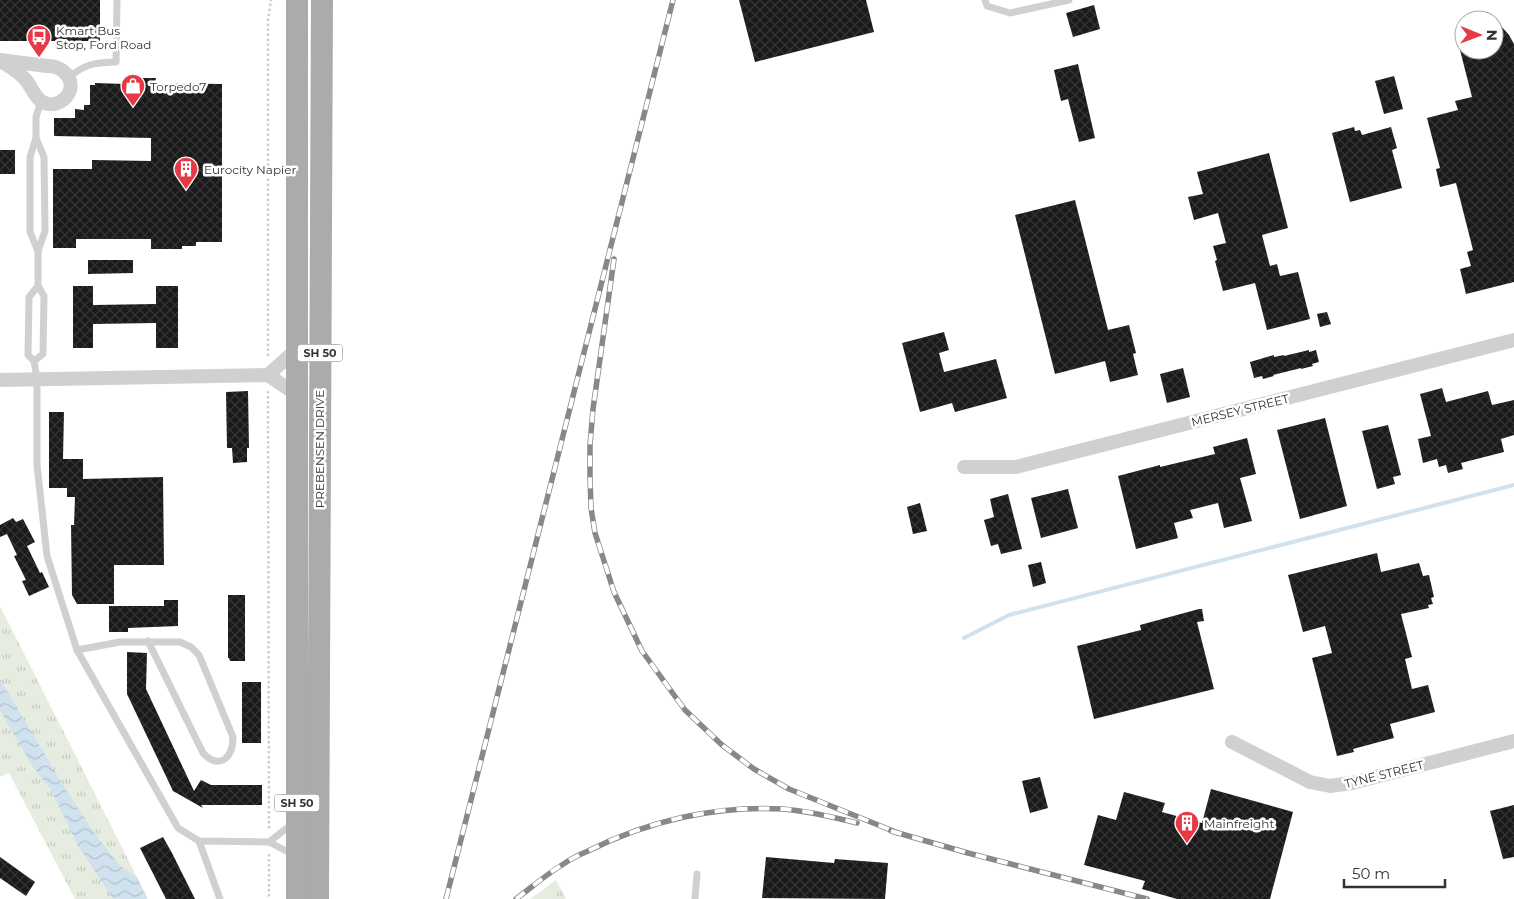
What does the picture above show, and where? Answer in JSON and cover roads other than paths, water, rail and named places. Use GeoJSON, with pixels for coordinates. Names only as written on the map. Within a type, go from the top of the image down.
{"type":"FeatureCollection","features":[{"type":"Feature","properties":{"kind":"main road","name":"PREBENSEN DRIVE"},"geometry":{"type":"LineString","coordinates":[[297,0],[297,899]]}},
{"type":"Feature","properties":{"kind":"main road","name":"PREBENSEN DRIVE"},"geometry":{"type":"LineString","coordinates":[[318,899],[322,0]]}},
{"type":"Feature","properties":{"kind":"street"},"geometry":{"type":"LineString","coordinates":[[0,60],[60,68],[69,77],[70,89],[64,100],[52,104],[37,96],[16,70],[0,60]]}},
{"type":"Feature","properties":{"kind":"street"},"geometry":{"type":"LineString","coordinates":[[37,96],[33,79],[36,73],[47,66]]}},
{"type":"Feature","properties":{"kind":"street","name":"MERSEY STREET"},"geometry":{"type":"LineString","coordinates":[[964,467],[1016,467],[1514,340]]}},
{"type":"Feature","properties":{"kind":"street"},"geometry":{"type":"LineString","coordinates":[[268,375],[297,349]]}},
{"type":"Feature","properties":{"kind":"street"},"geometry":{"type":"LineString","coordinates":[[0,380],[268,375],[297,395]]}},
{"type":"Feature","properties":{"kind":"street","name":"TYNE STREET"},"geometry":{"type":"LineString","coordinates":[[1232,742],[1310,782],[1330,786],[1352,783],[1514,741]]}},
{"type":"Feature","properties":{"kind":"lane"},"geometry":{"type":"LineString","coordinates":[[69,77],[81,68],[95,63],[116,62],[117,0]]}},
{"type":"Feature","properties":{"kind":"lane"},"geometry":{"type":"LineString","coordinates":[[984,0],[987,6],[1010,13],[1069,0]]}},
{"type":"Feature","properties":{"kind":"lane"},"geometry":{"type":"LineString","coordinates":[[37,96],[36,138],[30,157],[30,232],[38,251]]}},
{"type":"Feature","properties":{"kind":"lane"},"geometry":{"type":"LineString","coordinates":[[34,361],[43,354],[44,296],[38,286],[38,251],[45,231],[44,157],[36,138]]}},
{"type":"Feature","properties":{"kind":"lane"},"geometry":{"type":"LineString","coordinates":[[38,286],[30,297],[28,355],[34,361],[37,379],[37,465],[48,556],[77,650],[178,828],[199,841],[269,842],[297,857]]}},
{"type":"Feature","properties":{"kind":"lane"},"geometry":{"type":"LineString","coordinates":[[77,650],[120,642],[148,641],[180,642],[191,647],[199,655],[234,737],[233,747],[229,755],[222,761],[209,760],[204,753],[148,641]]}},
{"type":"Feature","properties":{"kind":"lane"},"geometry":{"type":"LineString","coordinates":[[269,842],[297,820]]}},
{"type":"Feature","properties":{"kind":"lane"},"geometry":{"type":"LineString","coordinates":[[199,841],[220,899]]}},
{"type":"Feature","properties":{"kind":"lane"},"geometry":{"type":"LineString","coordinates":[[695,899],[697,874]]}},
{"type":"Feature","properties":{"kind":"water"},"geometry":{"type":"Polygon","coordinates":[[[0,679],[65,788],[95,834],[120,866],[137,877],[147,899],[113,899],[77,844],[51,790],[31,764],[0,710],[0,679]]]}},
{"type":"Feature","properties":{"kind":"waterway"},"geometry":{"type":"LineString","coordinates":[[964,638],[1009,615],[1514,485]]}},
{"type":"Feature","properties":{"kind":"railway"},"geometry":{"type":"LineString","coordinates":[[446,899],[673,0]]}},
{"type":"Feature","properties":{"kind":"railway"},"geometry":{"type":"LineString","coordinates":[[614,259],[593,409],[590,445],[591,508],[595,533],[614,592],[642,651],[685,710],[722,745],[754,769],[789,789],[898,833]]}},
{"type":"Feature","properties":{"kind":"railway"},"geometry":{"type":"LineString","coordinates":[[516,899],[552,871],[576,856],[634,831],[683,817],[758,808],[811,813],[857,823]]}},
{"type":"Feature","properties":{"kind":"railway"},"geometry":{"type":"LineString","coordinates":[[891,831],[1147,899]]}},
{"type":"Feature","properties":{"kind":"place","name":"Kmart Bus Stop, Ford Road"},"geometry":{"type":"Point","coordinates":[39,58]}},
{"type":"Feature","properties":{"kind":"place","name":"Torpedo7"},"geometry":{"type":"Point","coordinates":[133,107]}},
{"type":"Feature","properties":{"kind":"place","name":"Eurocity Napier"},"geometry":{"type":"Point","coordinates":[186,190]}},
{"type":"Feature","properties":{"kind":"place","name":"Mainfreight"},"geometry":{"type":"Point","coordinates":[1187,844]}}]}
